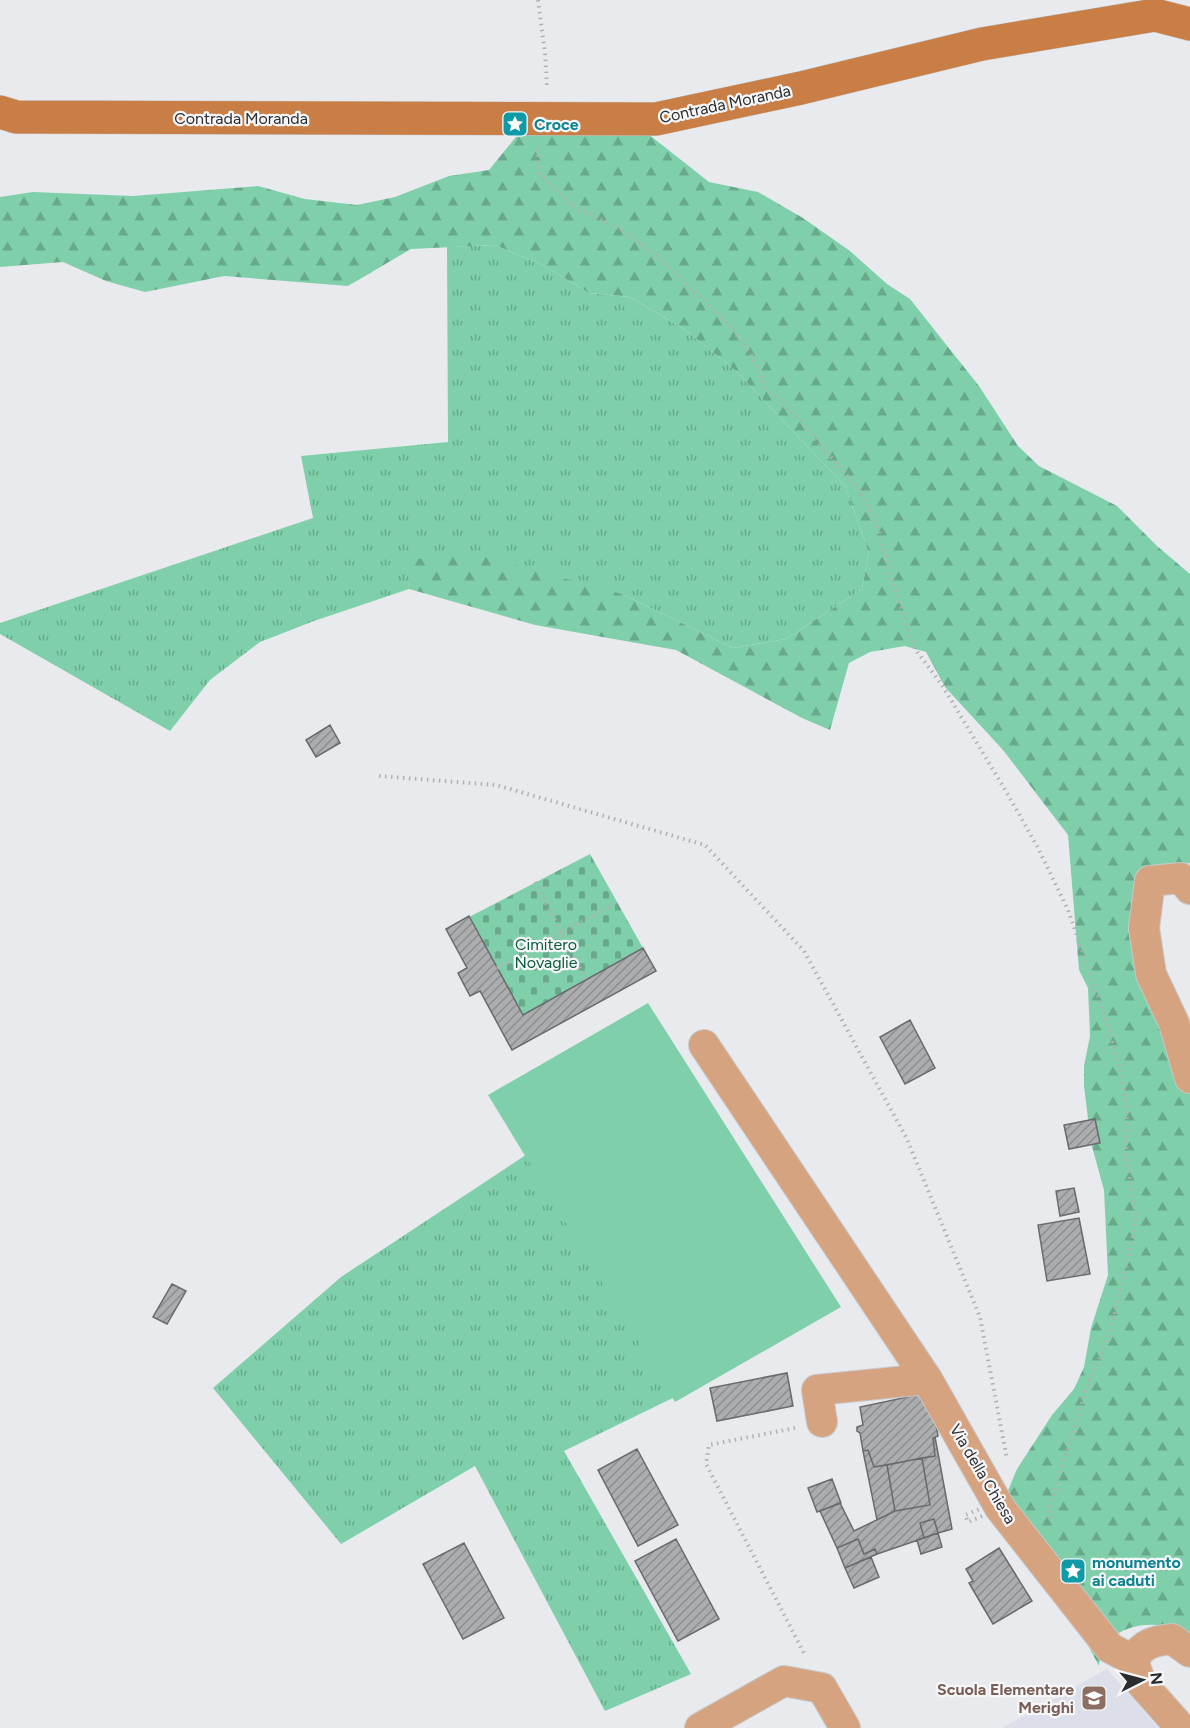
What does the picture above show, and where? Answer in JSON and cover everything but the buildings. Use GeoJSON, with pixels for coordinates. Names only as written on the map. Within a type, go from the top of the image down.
{"type":"FeatureCollection","features":[{"type":"Feature","properties":{"kind":"street","name":"Contrada Moranda"},"geometry":{"type":"LineString","coordinates":[[0,112],[16,117],[656,120],[982,44],[1155,15],[1190,24]]}},
{"type":"Feature","properties":{"kind":"street"},"geometry":{"type":"LineString","coordinates":[[1190,889],[1181,878],[1150,881],[1144,928],[1151,974],[1174,1023],[1190,1078]]}},
{"type":"Feature","properties":{"kind":"street","name":"Via della Chiesa"},"geometry":{"type":"LineString","coordinates":[[704,1045],[927,1379],[1000,1508],[1110,1648],[1133,1660]]}},
{"type":"Feature","properties":{"kind":"street"},"geometry":{"type":"LineString","coordinates":[[822,1422],[817,1390],[927,1379]]}},
{"type":"Feature","properties":{"kind":"street"},"geometry":{"type":"LineString","coordinates":[[1181,1728],[1141,1683],[1133,1660],[1140,1648],[1153,1641],[1172,1639],[1190,1652]]}},
{"type":"Feature","properties":{"kind":"street"},"geometry":{"type":"LineString","coordinates":[[699,1728],[784,1681],[822,1688],[845,1728]]}},
{"type":"Feature","properties":{"kind":"path"},"geometry":{"type":"LineString","coordinates":[[538,0],[545,53],[548,119],[536,128],[539,172],[571,205],[626,232],[669,267],[731,327],[751,354],[766,388],[798,418],[859,490],[877,525],[891,578],[915,649],[942,685],[1037,846],[1068,910],[1104,1013],[1128,1107],[1126,1155],[1136,1217],[1110,1333],[1085,1392],[1048,1509],[1050,1528]]}},
{"type":"Feature","properties":{"kind":"path"},"geometry":{"type":"LineString","coordinates":[[379,776],[496,785],[705,845],[804,951],[906,1139],[980,1317],[1009,1467]]}},
{"type":"Feature","properties":{"kind":"path"},"geometry":{"type":"LineString","coordinates":[[534,882],[586,980]]}},
{"type":"Feature","properties":{"kind":"path"},"geometry":{"type":"LineString","coordinates":[[497,968],[617,902]]}},
{"type":"Feature","properties":{"kind":"path"},"geometry":{"type":"LineString","coordinates":[[822,1422],[709,1445],[706,1464],[822,1688]]}},
{"type":"Feature","properties":{"kind":"shaded area","name":"Scuola Elementare Merighi"},"geometry":{"type":"Polygon","coordinates":[[[1107,1669],[1158,1728],[1002,1728],[1107,1669]]]}},
{"type":"Feature","properties":{"kind":"green space"},"geometry":{"type":"Polygon","coordinates":[[[525,126],[638,126],[709,182],[758,192],[803,218],[850,251],[887,284],[910,299],[979,386],[1018,446],[1039,466],[1117,506],[1157,546],[1190,574],[1190,863],[1172,867],[1146,901],[1190,1061],[1190,1634],[1163,1626],[1134,1627],[1121,1632],[1111,1640],[1103,1651],[1099,1666],[1007,1493],[1017,1469],[1052,1415],[1074,1389],[1084,1367],[1091,1328],[1108,1275],[1104,1190],[1091,1143],[1084,1086],[1084,1066],[1090,1036],[1088,988],[1079,970],[1068,835],[1003,750],[945,687],[926,652],[905,646],[870,652],[849,663],[830,730],[802,718],[676,650],[535,625],[409,589],[406,560],[474,554],[622,594],[733,648],[786,639],[862,589],[869,552],[845,486],[736,371],[684,329],[630,297],[589,293],[543,265],[495,245],[411,249],[348,286],[224,276],[145,292],[106,281],[63,262],[0,267],[0,197],[33,192],[133,196],[258,186],[305,199],[357,205],[395,197],[449,176],[489,170],[525,126]]]}},
{"type":"Feature","properties":{"kind":"green space"},"geometry":{"type":"Polygon","coordinates":[[[495,245],[543,265],[589,293],[630,297],[684,329],[736,371],[845,486],[869,552],[862,589],[786,639],[733,648],[622,594],[407,560],[409,589],[260,642],[210,680],[170,731],[0,634],[0,623],[313,518],[301,456],[448,442],[447,247],[495,245]]]}},
{"type":"Feature","properties":{"kind":"green space","name":"Cimitero Novaglie"},"geometry":{"type":"Polygon","coordinates":[[[590,854],[656,971],[512,1050],[480,991],[470,996],[458,973],[467,967],[446,929],[590,854]]]}},
{"type":"Feature","properties":{"kind":"green space"},"geometry":{"type":"Polygon","coordinates":[[[648,1003],[841,1307],[675,1402],[488,1095],[648,1003]]]}},
{"type":"Feature","properties":{"kind":"green space"},"geometry":{"type":"Polygon","coordinates":[[[547,1141],[681,1394],[564,1451],[691,1674],[605,1711],[475,1466],[341,1544],[213,1388],[341,1277],[547,1141]]]}},
{"type":"Feature","properties":{"kind":"place","name":"Croce"},"geometry":{"type":"Point","coordinates":[515,124]}},
{"type":"Feature","properties":{"kind":"place","name":"monumento ai caduti"},"geometry":{"type":"Point","coordinates":[1073,1571]}},
{"type":"Feature","properties":{"kind":"place","name":"Scuola Elementare Merighi"},"geometry":{"type":"Point","coordinates":[1094,1698]}}]}
